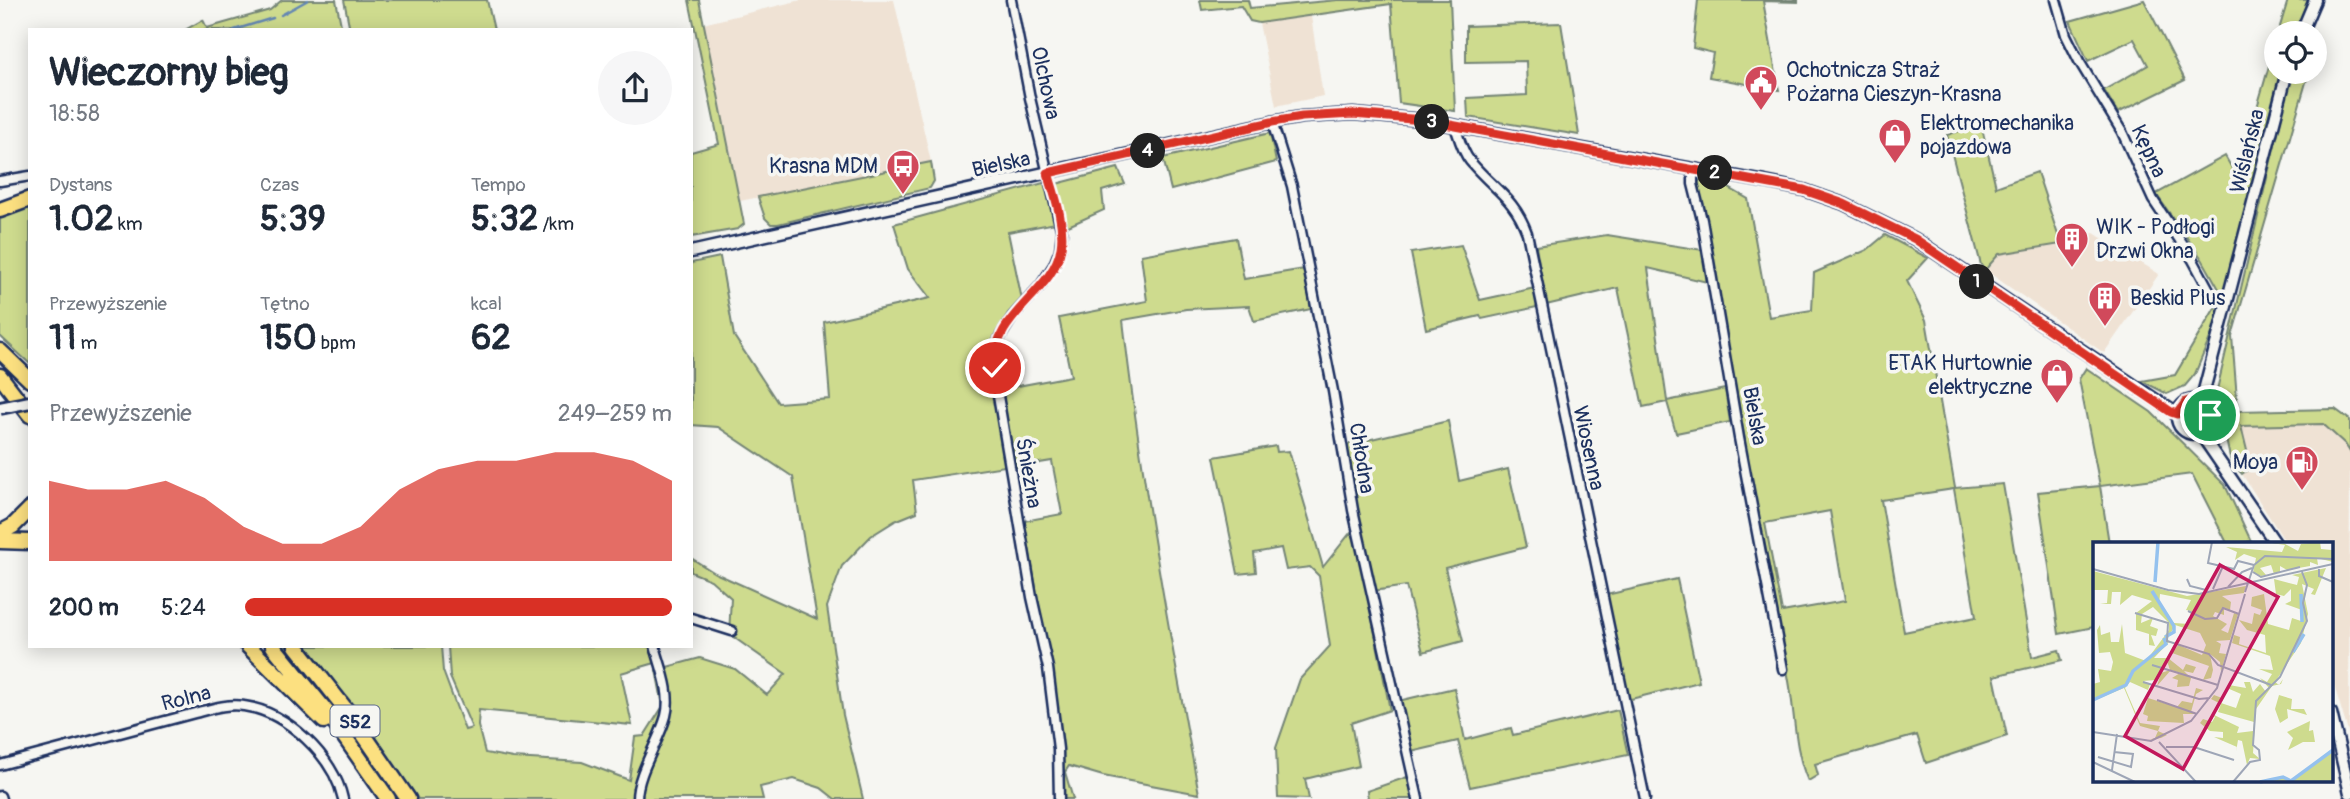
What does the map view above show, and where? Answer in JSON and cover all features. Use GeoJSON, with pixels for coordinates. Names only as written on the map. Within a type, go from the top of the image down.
{"type":"FeatureCollection","features":[{"type":"Feature","properties":{"kind":"highway"},"geometry":{"type":"LineString","coordinates":[[0,199],[28,198]]}},
{"type":"Feature","properties":{"kind":"highway"},"geometry":{"type":"LineString","coordinates":[[0,210],[28,199]]}},
{"type":"Feature","properties":{"kind":"highway"},"geometry":{"type":"LineString","coordinates":[[3,353],[28,378]]}},
{"type":"Feature","properties":{"kind":"highway"},"geometry":{"type":"LineString","coordinates":[[0,376],[28,400]]}},
{"type":"Feature","properties":{"kind":"highway"},"geometry":{"type":"LineString","coordinates":[[0,376],[28,412]]}},
{"type":"Feature","properties":{"kind":"highway"},"geometry":{"type":"LineString","coordinates":[[0,533],[13,526],[28,511]]}},
{"type":"Feature","properties":{"kind":"highway"},"geometry":{"type":"LineString","coordinates":[[0,541],[28,542]]}},
{"type":"Feature","properties":{"kind":"highway"},"geometry":{"type":"LineString","coordinates":[[250,648],[359,757]]}},
{"type":"Feature","properties":{"kind":"highway","name":"S52"},"geometry":{"type":"LineString","coordinates":[[276,648],[330,716],[388,799]]}},
{"type":"Feature","properties":{"kind":"highway","name":"S52"},"geometry":{"type":"LineString","coordinates":[[298,648],[351,716],[408,799]]}},
{"type":"Feature","properties":{"kind":"main road"},"geometry":{"type":"LineString","coordinates":[[0,408],[28,402]]}},
{"type":"Feature","properties":{"kind":"street","name":"Olchowa"},"geometry":{"type":"LineString","coordinates":[[1012,0],[1030,98],[1048,173]]}},
{"type":"Feature","properties":{"kind":"street","name":"Kępna"},"geometry":{"type":"LineString","coordinates":[[2056,0],[2070,44],[2122,132],[2153,200],[2193,260],[2213,297],[2227,306]]}},
{"type":"Feature","properties":{"kind":"street"},"geometry":{"type":"LineString","coordinates":[[2306,21],[2315,0]]}},
{"type":"Feature","properties":{"kind":"street","name":"Wiślańska"},"geometry":{"type":"LineString","coordinates":[[2201,402],[2284,84]]}},
{"type":"Feature","properties":{"kind":"street","name":"Bielska"},"geometry":{"type":"LineString","coordinates":[[693,252],[1272,122],[1353,114],[1423,120],[1804,190],[1871,216],[1915,239],[2177,414]]}},
{"type":"Feature","properties":{"kind":"street","name":"Chłodna"},"geometry":{"type":"LineString","coordinates":[[1272,122],[1292,186],[1331,378],[1353,510],[1418,799]]}},
{"type":"Feature","properties":{"kind":"street","name":"Wiosenna"},"geometry":{"type":"LineString","coordinates":[[1455,126],[1469,160],[1513,204],[1527,233],[1645,799]]}},
{"type":"Feature","properties":{"kind":"street","name":"Bielska"},"geometry":{"type":"LineString","coordinates":[[1693,170],[1693,184],[1702,220],[1739,438],[1783,669]]}},
{"type":"Feature","properties":{"kind":"street","name":"Śnieżna"},"geometry":{"type":"LineString","coordinates":[[1048,173],[1062,233],[1060,250],[1041,285],[1013,316],[994,353],[1004,435],[1032,597],[1048,668],[1058,749],[1059,799]]}},
{"type":"Feature","properties":{"kind":"street"},"geometry":{"type":"LineString","coordinates":[[0,181],[28,176]]}},
{"type":"Feature","properties":{"kind":"street"},"geometry":{"type":"LineString","coordinates":[[2186,402],[2201,402],[2209,409],[2208,426],[2200,433],[2185,432],[2178,424],[2177,414],[2186,402]]}},
{"type":"Feature","properties":{"kind":"street"},"geometry":{"type":"LineString","coordinates":[[2200,433],[2275,542]]}},
{"type":"Feature","properties":{"kind":"street"},"geometry":{"type":"LineString","coordinates":[[693,619],[732,631]]}},
{"type":"Feature","properties":{"kind":"street"},"geometry":{"type":"LineString","coordinates":[[637,799],[666,715],[668,697],[656,648]]}},
{"type":"Feature","properties":{"kind":"street","name":"Rolna"},"geometry":{"type":"LineString","coordinates":[[0,765],[195,713],[225,706],[244,706],[281,720],[313,745],[328,764],[343,799]]}},
{"type":"Feature","properties":{"kind":"street"},"geometry":{"type":"LineString","coordinates":[[2332,717],[2350,793]]}},
{"type":"Feature","properties":{"kind":"shaded area"},"geometry":{"type":"Polygon","coordinates":[[[801,0],[894,0],[931,162],[740,201],[703,24],[801,0]]]}},
{"type":"Feature","properties":{"kind":"shaded area"},"geometry":{"type":"Polygon","coordinates":[[[1311,16],[1323,96],[1276,106],[1259,23],[1311,16]]]}},
{"type":"Feature","properties":{"kind":"shaded area"},"geometry":{"type":"Polygon","coordinates":[[[2094,233],[2159,274],[2104,353],[1985,270],[1999,254],[2061,244],[2094,233]]]}},
{"type":"Feature","properties":{"kind":"shaded area"},"geometry":{"type":"Polygon","coordinates":[[[2323,424],[2350,452],[2349,735],[2332,678],[2332,542],[2285,542],[2242,474],[2251,466],[2240,426],[2323,424]]]}},
{"type":"Feature","properties":{"kind":"green space"},"geometry":{"type":"Polygon","coordinates":[[[282,0],[336,0],[342,28],[207,28],[270,10],[282,0]]]}},
{"type":"Feature","properties":{"kind":"green space"},"geometry":{"type":"Polygon","coordinates":[[[344,0],[487,0],[494,28],[350,28],[344,0]]]}},
{"type":"Feature","properties":{"kind":"green space"},"geometry":{"type":"Polygon","coordinates":[[[689,0],[699,0],[744,224],[738,229],[693,237],[693,151],[719,144],[689,0]]]}},
{"type":"Feature","properties":{"kind":"green space"},"geometry":{"type":"Polygon","coordinates":[[[1200,0],[1248,0],[1250,8],[1338,0],[1450,0],[1455,111],[1399,103],[1391,4],[1259,23],[1250,21],[1241,6],[1202,10],[1200,0]]]}},
{"type":"Feature","properties":{"kind":"green space"},"geometry":{"type":"Polygon","coordinates":[[[1698,0],[1798,0],[1763,1],[1779,90],[1709,77],[1713,53],[1693,48],[1698,0]]]}},
{"type":"Feature","properties":{"kind":"green space"},"geometry":{"type":"Polygon","coordinates":[[[2144,0],[2185,80],[2118,113],[2104,90],[2148,65],[2134,39],[2088,61],[2070,21],[2144,0]]]}},
{"type":"Feature","properties":{"kind":"green space"},"geometry":{"type":"Polygon","coordinates":[[[2288,0],[2308,0],[2300,21],[2282,21],[2288,0]]]}},
{"type":"Feature","properties":{"kind":"green space"},"geometry":{"type":"Polygon","coordinates":[[[203,20],[207,28],[189,28],[203,20]]]}},
{"type":"Feature","properties":{"kind":"green space"},"geometry":{"type":"Polygon","coordinates":[[[1561,23],[1579,135],[1468,117],[1467,98],[1527,95],[1526,61],[1466,62],[1466,26],[1561,23]]]}},
{"type":"Feature","properties":{"kind":"green space"},"geometry":{"type":"Polygon","coordinates":[[[2264,83],[2278,84],[2223,296],[2202,259],[2156,194],[2225,156],[2237,177],[2264,83]]]}},
{"type":"Feature","properties":{"kind":"green space"},"geometry":{"type":"Polygon","coordinates":[[[2289,84],[2306,84],[2232,336],[2238,411],[2335,409],[2350,420],[2350,452],[2323,424],[2241,426],[2251,467],[2242,474],[2231,462],[2216,394],[2289,84]]]}},
{"type":"Feature","properties":{"kind":"green space"},"geometry":{"type":"Polygon","coordinates":[[[1981,124],[1996,187],[2037,172],[2061,244],[1999,254],[1985,270],[1981,265],[1947,135],[1981,124]]]}},
{"type":"Feature","properties":{"kind":"green space"},"geometry":{"type":"Polygon","coordinates":[[[1270,133],[1276,162],[1171,190],[1163,158],[1270,133]]]}},
{"type":"Feature","properties":{"kind":"green space"},"geometry":{"type":"Polygon","coordinates":[[[931,162],[934,181],[930,188],[778,224],[771,224],[765,218],[758,197],[931,162]]]}},
{"type":"Feature","properties":{"kind":"green space"},"geometry":{"type":"Polygon","coordinates":[[[1118,168],[1125,184],[1102,191],[1104,210],[1066,227],[1056,184],[1118,168]]]}},
{"type":"Feature","properties":{"kind":"green space"},"geometry":{"type":"Polygon","coordinates":[[[1698,180],[1727,187],[1748,199],[1769,317],[1812,310],[1814,273],[1867,250],[1885,235],[1928,258],[1907,281],[1926,320],[1955,488],[2003,484],[2032,657],[2059,650],[2062,660],[1994,676],[2007,736],[1926,763],[1917,735],[1815,764],[1818,775],[1808,781],[1797,744],[1784,651],[1742,442],[1745,440],[1698,180]],[[1954,489],[1881,500],[1904,632],[1976,617],[1954,489]],[[1830,511],[1765,523],[1782,612],[1845,601],[1830,511]]]}},
{"type":"Feature","properties":{"kind":"green space"},"geometry":{"type":"Polygon","coordinates":[[[1047,182],[1056,223],[1008,232],[1022,300],[1002,324],[987,354],[1005,466],[913,480],[917,512],[895,521],[871,536],[842,566],[827,607],[843,715],[863,799],[835,799],[821,788],[794,779],[760,787],[763,799],[639,799],[632,787],[636,799],[418,799],[364,720],[309,648],[441,648],[443,671],[465,730],[472,728],[450,677],[448,648],[650,648],[655,663],[621,673],[632,725],[479,710],[478,726],[485,753],[513,758],[582,762],[629,780],[635,737],[644,736],[663,706],[656,670],[700,658],[735,669],[767,695],[786,674],[729,634],[731,598],[711,580],[693,573],[693,559],[715,573],[817,619],[793,477],[718,427],[693,425],[693,263],[720,257],[734,336],[778,403],[830,399],[824,322],[930,298],[908,269],[894,224],[1047,182]]]}},
{"type":"Feature","properties":{"kind":"green space"},"geometry":{"type":"Polygon","coordinates":[[[28,207],[28,362],[0,336],[0,218],[28,207]]]}},
{"type":"Feature","properties":{"kind":"green space"},"geometry":{"type":"Polygon","coordinates":[[[1607,235],[1703,250],[1707,282],[1648,268],[1667,401],[1725,389],[1730,422],[1676,433],[1667,402],[1643,407],[1618,288],[1546,305],[1536,246],[1607,235]]]}},
{"type":"Feature","properties":{"kind":"green space"},"geometry":{"type":"Polygon","coordinates":[[[1236,238],[1244,279],[1305,269],[1311,309],[1254,321],[1249,306],[1186,309],[1123,320],[1147,498],[1199,794],[1103,776],[1069,766],[1065,772],[1073,799],[1063,799],[1060,789],[1060,722],[1024,521],[1062,514],[1052,461],[1015,467],[1002,389],[1071,376],[1059,318],[1147,301],[1141,255],[1236,238]]]}},
{"type":"Feature","properties":{"kind":"green space"},"geometry":{"type":"Polygon","coordinates":[[[1461,245],[1480,300],[1535,288],[1537,307],[1482,319],[1480,316],[1426,329],[1411,253],[1461,245]]]}},
{"type":"Feature","properties":{"kind":"green space"},"geometry":{"type":"Polygon","coordinates":[[[2216,306],[2221,312],[2195,374],[2185,386],[2167,394],[2142,381],[2175,375],[2216,306]]]}},
{"type":"Feature","properties":{"kind":"green space"},"geometry":{"type":"Polygon","coordinates":[[[2086,368],[2151,412],[2225,485],[2251,541],[2226,542],[2192,474],[2100,486],[2079,379],[2086,368]]]}},
{"type":"Feature","properties":{"kind":"green space"},"geometry":{"type":"Polygon","coordinates":[[[1448,421],[1459,481],[1508,469],[1526,547],[1445,568],[1463,641],[1423,652],[1406,586],[1373,591],[1346,445],[1448,421]]]}},
{"type":"Feature","properties":{"kind":"green space"},"geometry":{"type":"Polygon","coordinates":[[[1276,446],[1277,452],[1289,451],[1323,567],[1351,532],[1358,547],[1390,710],[1351,723],[1359,766],[1305,779],[1309,799],[1278,798],[1276,748],[1300,679],[1330,646],[1319,576],[1310,567],[1286,570],[1281,548],[1254,553],[1256,572],[1238,574],[1214,457],[1276,446]]]}},
{"type":"Feature","properties":{"kind":"green space"},"geometry":{"type":"Polygon","coordinates":[[[2100,486],[2109,542],[2093,542],[2093,627],[2059,634],[2038,492],[2100,486]]]}},
{"type":"Feature","properties":{"kind":"green space"},"geometry":{"type":"Polygon","coordinates":[[[1677,579],[1699,682],[1627,700],[1606,595],[1677,579]]]}},
{"type":"Feature","properties":{"kind":"green space"},"geometry":{"type":"Polygon","coordinates":[[[282,648],[290,648],[338,709],[400,799],[395,799],[282,648]]]}},
{"type":"Feature","properties":{"kind":"green space"},"geometry":{"type":"Polygon","coordinates":[[[1454,688],[1465,740],[1511,728],[1513,735],[1618,710],[1628,755],[1470,787],[1458,741],[1411,752],[1398,701],[1454,688]]]}},
{"type":"Feature","properties":{"kind":"green space"},"geometry":{"type":"Polygon","coordinates":[[[1407,777],[1413,799],[1368,799],[1367,791],[1407,777]]]}},
{"type":"Feature","properties":{"kind":"waterway"},"geometry":{"type":"LineString","coordinates":[[281,15],[308,0]]}},
{"type":"Feature","properties":{"kind":"waterway"},"geometry":{"type":"LineString","coordinates":[[240,28],[273,18]]}},
{"type":"Feature","properties":{"kind":"place","name":"Ochotnicza Straż Pożarna Cieszyn-Krasna"},"geometry":{"type":"Point","coordinates":[1761,112]}},
{"type":"Feature","properties":{"kind":"place","name":"Elektromechanika pojazdowa"},"geometry":{"type":"Point","coordinates":[1895,165]}},
{"type":"Feature","properties":{"kind":"place","name":"Krasna MDM"},"geometry":{"type":"Point","coordinates":[903,196]}},
{"type":"Feature","properties":{"kind":"place","name":"WIK - Podłogi Drzwi Okna"},"geometry":{"type":"Point","coordinates":[2072,269]}},
{"type":"Feature","properties":{"kind":"place","name":"Beskid Plus"},"geometry":{"type":"Point","coordinates":[2105,328]}},
{"type":"Feature","properties":{"kind":"place","name":"ETAK Hurtownie elektryczne"},"geometry":{"type":"Point","coordinates":[2057,405]}},
{"type":"Feature","properties":{"kind":"place","name":"Moya"},"geometry":{"type":"Point","coordinates":[2302,492]}},
{"type":"Feature","properties":{"kind":"route"},"geometry":{"type":"LineString","coordinates":[[995,368],[994,353],[1000,337],[1013,316],[1041,285],[1060,250],[1062,233],[1048,173],[1272,122],[1353,114],[1423,120],[1765,182],[1804,190],[1844,204],[1915,239],[2171,412],[2177,414],[2186,402],[2196,400],[2209,409],[2210,415]]}}]}
